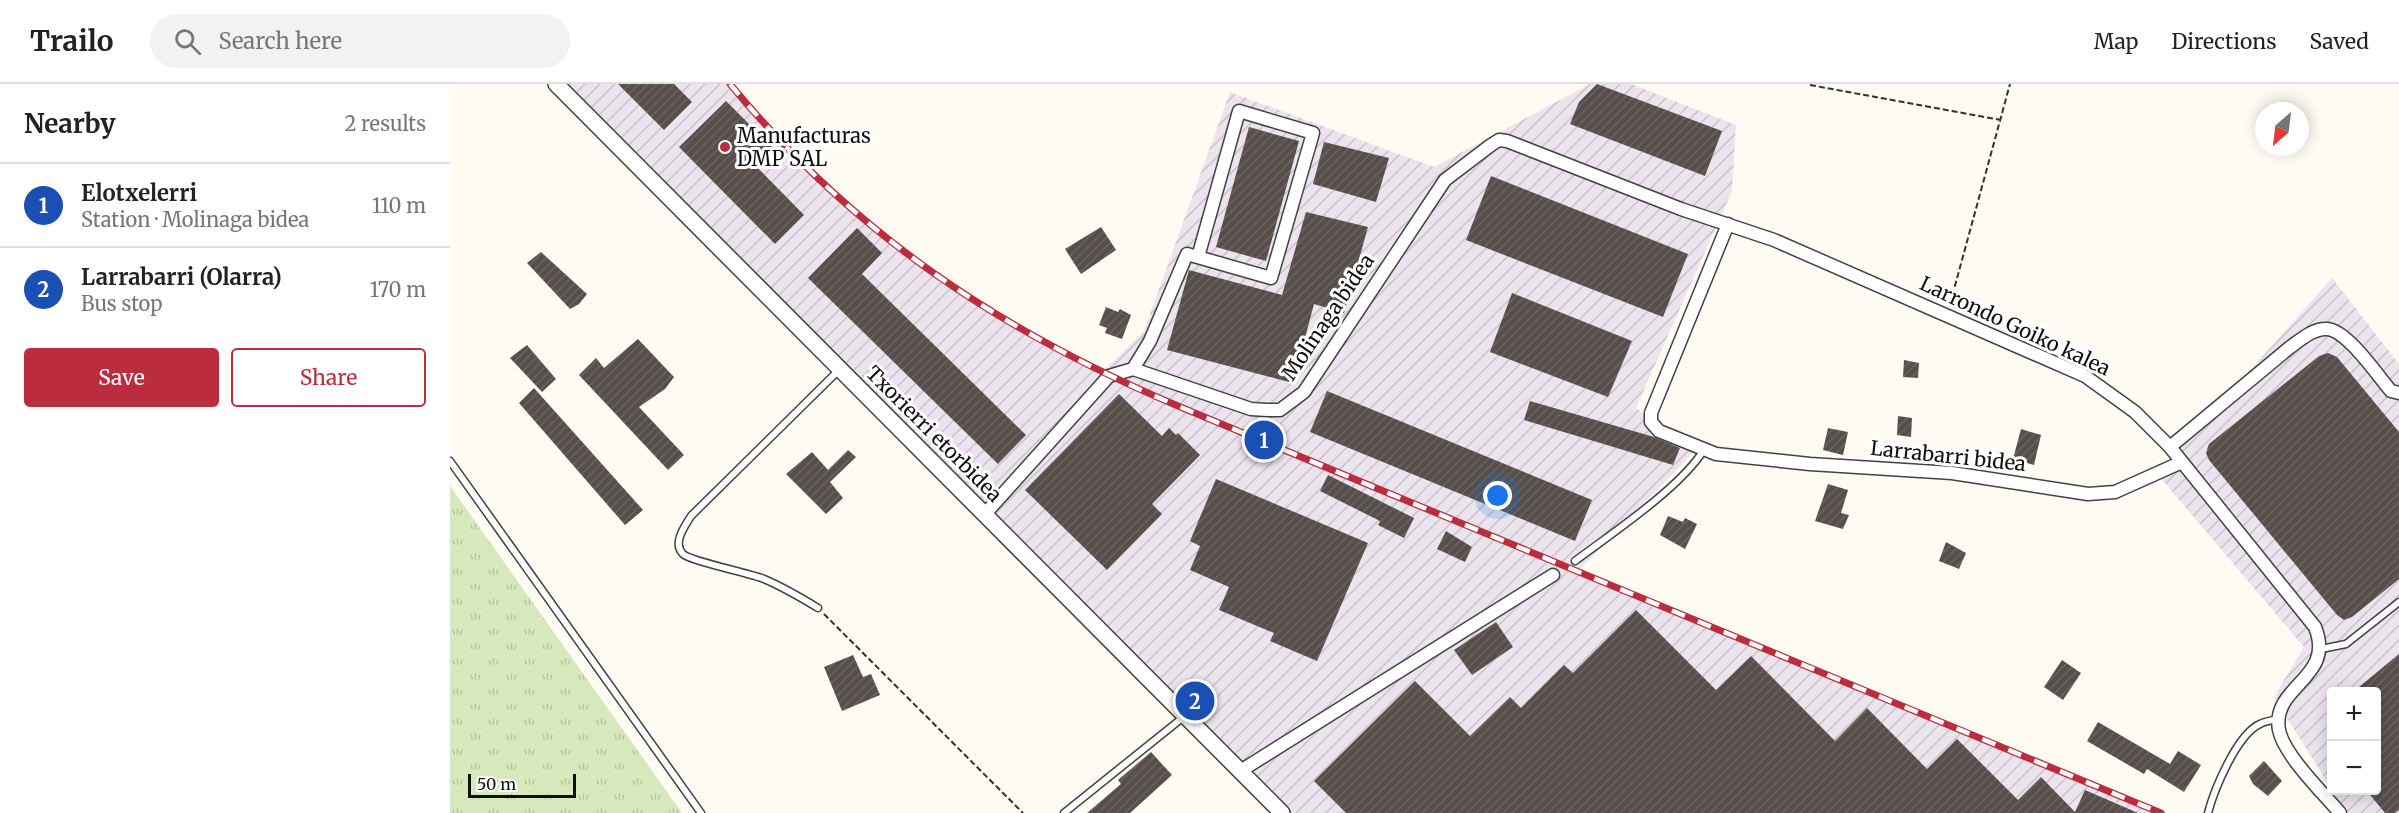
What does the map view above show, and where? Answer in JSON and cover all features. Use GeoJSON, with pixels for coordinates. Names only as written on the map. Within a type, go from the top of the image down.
{"type":"FeatureCollection","features":[{"type":"Feature","properties":{"kind":"street","name":"Txorierri etorbidea"},"geometry":{"type":"LineString","coordinates":[[556,84],[1242,770],[1282,813]]}},
{"type":"Feature","properties":{"kind":"street"},"geometry":{"type":"LineString","coordinates":[[984,514],[1108,376],[1132,369],[1150,341],[1186,254],[1271,278],[1313,133],[1239,111],[1198,257]]}},
{"type":"Feature","properties":{"kind":"street","name":"Molinaga bidea"},"geometry":{"type":"LineString","coordinates":[[1132,369],[1251,409],[1281,410],[1304,392],[1445,180],[1491,145],[1499,140],[1507,141]]}},
{"type":"Feature","properties":{"kind":"street","name":"Larrondo Goiko kalea"},"geometry":{"type":"LineString","coordinates":[[1507,141],[1681,209],[1774,240],[2085,376],[2135,412],[2170,447],[2310,619],[2320,639],[2321,649]]}},
{"type":"Feature","properties":{"kind":"street","name":"Larrabarri bidea"},"geometry":{"type":"LineString","coordinates":[[1728,224],[1651,413],[1652,422],[1659,431],[1703,451],[1810,464],[1952,472],[2088,494],[2115,492],[2182,462]]}},
{"type":"Feature","properties":{"kind":"street"},"geometry":{"type":"LineString","coordinates":[[2170,447],[2289,348],[2309,334],[2325,329],[2341,333],[2396,395]]}},
{"type":"Feature","properties":{"kind":"street"},"geometry":{"type":"LineString","coordinates":[[1242,770],[1553,575]]}},
{"type":"Feature","properties":{"kind":"street"},"geometry":{"type":"LineString","coordinates":[[2321,649],[2311,672],[2288,697],[2279,719],[2279,730],[2289,751],[2340,813]]}},
{"type":"Feature","properties":{"kind":"lane"},"geometry":{"type":"LineString","coordinates":[[818,608],[764,579],[695,560],[683,554],[679,546],[681,533],[691,516],[840,369]]}},
{"type":"Feature","properties":{"kind":"lane"},"geometry":{"type":"LineString","coordinates":[[1575,561],[1637,514],[1695,463],[1703,451]]}},
{"type":"Feature","properties":{"kind":"lane"},"geometry":{"type":"LineString","coordinates":[[450,460],[700,813]]}},
{"type":"Feature","properties":{"kind":"lane"},"geometry":{"type":"LineString","coordinates":[[2321,649],[2346,644],[2399,603]]}},
{"type":"Feature","properties":{"kind":"lane"},"geometry":{"type":"LineString","coordinates":[[1064,813],[1186,715]]}},
{"type":"Feature","properties":{"kind":"lane"},"geometry":{"type":"LineString","coordinates":[[2208,813],[2216,785],[2253,729],[2259,724],[2279,719]]}},
{"type":"Feature","properties":{"kind":"path"},"geometry":{"type":"LineString","coordinates":[[1947,314],[2010,84]]}},
{"type":"Feature","properties":{"kind":"path"},"geometry":{"type":"LineString","coordinates":[[1809,85],[2001,120]]}},
{"type":"Feature","properties":{"kind":"path"},"geometry":{"type":"LineString","coordinates":[[818,608],[845,632],[1023,813]]}},
{"type":"Feature","properties":{"kind":"shaded area"},"geometry":{"type":"Polygon","coordinates":[[[569,84],[727,84],[869,226],[1020,332],[1101,373],[1144,331],[1230,92],[1434,167],[1590,84],[1631,84],[1736,125],[1732,191],[1636,408],[1693,453],[1578,571],[2161,813],[1285,813],[984,515],[569,84]]]}},
{"type":"Feature","properties":{"kind":"shaded area"},"geometry":{"type":"Polygon","coordinates":[[[2332,278],[2399,364],[2399,813],[2345,813],[2335,795],[2381,795],[2381,687],[2327,687],[2327,782],[2274,697],[2304,647],[2158,475],[2332,278]]]}},
{"type":"Feature","properties":{"kind":"green space"},"geometry":{"type":"Polygon","coordinates":[[[450,486],[682,813],[450,813],[450,486]]]}},
{"type":"Feature","properties":{"kind":"building"},"geometry":{"type":"Polygon","coordinates":[[[618,84],[674,84],[692,102],[664,130],[618,84]]]}},
{"type":"Feature","properties":{"kind":"building"},"geometry":{"type":"Polygon","coordinates":[[[1597,84],[1722,131],[1705,176],[1570,124],[1579,102],[1597,84]]]}},
{"type":"Feature","properties":{"kind":"building"},"geometry":{"type":"Polygon","coordinates":[[[726,101],[772,147],[754,164],[804,215],[775,244],[679,147],[726,101]]]}},
{"type":"Feature","properties":{"kind":"building"},"geometry":{"type":"Polygon","coordinates":[[[1249,127],[1299,141],[1266,261],[1216,247],[1249,127]]]}},
{"type":"Feature","properties":{"kind":"building"},"geometry":{"type":"Polygon","coordinates":[[[1324,142],[1389,158],[1376,202],[1313,184],[1324,142]]]}},
{"type":"Feature","properties":{"kind":"building"},"geometry":{"type":"Polygon","coordinates":[[[1491,176],[1688,254],[1663,317],[1466,240],[1491,176]]]}},
{"type":"Feature","properties":{"kind":"building"},"geometry":{"type":"Polygon","coordinates":[[[1306,212],[1368,227],[1344,313],[1314,304],[1293,383],[1167,350],[1189,270],[1282,295],[1306,212]]]}},
{"type":"Feature","properties":{"kind":"building"},"geometry":{"type":"Polygon","coordinates":[[[1101,227],[1116,250],[1081,274],[1065,249],[1101,227]]]}},
{"type":"Feature","properties":{"kind":"building"},"geometry":{"type":"Polygon","coordinates":[[[857,228],[882,253],[862,274],[1026,435],[998,464],[808,278],[857,228]]]}},
{"type":"Feature","properties":{"kind":"building"},"geometry":{"type":"Polygon","coordinates":[[[541,252],[587,294],[579,304],[570,309],[527,263],[541,252]]]}},
{"type":"Feature","properties":{"kind":"building"},"geometry":{"type":"Polygon","coordinates":[[[1512,293],[1632,341],[1608,397],[1490,352],[1512,293]]]}},
{"type":"Feature","properties":{"kind":"building"},"geometry":{"type":"Polygon","coordinates":[[[1106,307],[1118,312],[1120,309],[1131,315],[1122,339],[1105,333],[1107,328],[1099,325],[1106,307]]]}},
{"type":"Feature","properties":{"kind":"building"},"geometry":{"type":"Polygon","coordinates":[[[638,339],[674,377],[665,389],[639,407],[684,455],[668,470],[579,375],[596,358],[604,368],[638,339]]]}},
{"type":"Feature","properties":{"kind":"building"},"geometry":{"type":"Polygon","coordinates":[[[527,345],[556,379],[542,392],[510,358],[527,345]]]}},
{"type":"Feature","properties":{"kind":"building"},"geometry":{"type":"Polygon","coordinates":[[[2328,353],[2337,357],[2399,432],[2399,579],[2352,617],[2344,620],[2337,615],[2209,460],[2206,453],[2209,444],[2319,356],[2328,353]]]}},
{"type":"Feature","properties":{"kind":"building"},"geometry":{"type":"Polygon","coordinates":[[[1904,360],[1919,363],[1918,378],[1903,377],[1904,360]]]}},
{"type":"Feature","properties":{"kind":"building"},"geometry":{"type":"Polygon","coordinates":[[[534,388],[643,510],[625,525],[519,403],[534,388]]]}},
{"type":"Feature","properties":{"kind":"building"},"geometry":{"type":"Polygon","coordinates":[[[1327,391],[1592,500],[1575,541],[1310,432],[1327,391]]]}},
{"type":"Feature","properties":{"kind":"building"},"geometry":{"type":"Polygon","coordinates":[[[1119,394],[1162,436],[1169,428],[1176,435],[1178,433],[1200,455],[1152,504],[1162,514],[1107,570],[1025,490],[1119,394]]]}},
{"type":"Feature","properties":{"kind":"building"},"geometry":{"type":"Polygon","coordinates":[[[1530,401],[1654,437],[1680,448],[1673,465],[1524,420],[1530,401]]]}},
{"type":"Feature","properties":{"kind":"building"},"geometry":{"type":"Polygon","coordinates":[[[1898,416],[1912,418],[1911,437],[1897,435],[1898,416]]]}},
{"type":"Feature","properties":{"kind":"building"},"geometry":{"type":"Polygon","coordinates":[[[1828,428],[1848,432],[1843,455],[1823,450],[1828,428]]]}},
{"type":"Feature","properties":{"kind":"building"},"geometry":{"type":"Polygon","coordinates":[[[2021,429],[2041,435],[2034,465],[2013,459],[2021,429]]]}},
{"type":"Feature","properties":{"kind":"building"},"geometry":{"type":"Polygon","coordinates":[[[848,450],[856,457],[830,482],[843,498],[826,514],[786,474],[812,452],[828,470],[848,450]]]}},
{"type":"Feature","properties":{"kind":"building"},"geometry":{"type":"Polygon","coordinates":[[[1328,475],[1414,518],[1404,538],[1378,525],[1380,521],[1320,491],[1328,475]]]}},
{"type":"Feature","properties":{"kind":"building"},"geometry":{"type":"Polygon","coordinates":[[[1216,479],[1368,543],[1317,661],[1270,641],[1274,633],[1219,610],[1229,587],[1190,570],[1200,546],[1190,541],[1216,479]]]}},
{"type":"Feature","properties":{"kind":"building"},"geometry":{"type":"Polygon","coordinates":[[[1828,484],[1848,490],[1841,513],[1849,515],[1843,529],[1815,521],[1828,484]]]}},
{"type":"Feature","properties":{"kind":"building"},"geometry":{"type":"Polygon","coordinates":[[[1668,516],[1683,522],[1685,518],[1697,524],[1685,549],[1660,535],[1668,516]]]}},
{"type":"Feature","properties":{"kind":"building"},"geometry":{"type":"Polygon","coordinates":[[[1446,531],[1472,547],[1465,562],[1437,549],[1446,531]]]}},
{"type":"Feature","properties":{"kind":"building"},"geometry":{"type":"Polygon","coordinates":[[[1946,542],[1966,553],[1959,569],[1939,561],[1946,542]]]}},
{"type":"Feature","properties":{"kind":"building"},"geometry":{"type":"Polygon","coordinates":[[[1636,610],[1716,690],[1751,656],[1835,741],[1867,708],[1927,769],[1957,739],[2018,800],[2041,777],[2075,812],[2085,790],[2138,813],[1346,813],[1314,781],[1415,681],[1470,736],[1510,697],[1521,708],[1564,665],[1573,673],[1636,610]]]}},
{"type":"Feature","properties":{"kind":"building"},"geometry":{"type":"Polygon","coordinates":[[[1496,622],[1513,647],[1472,675],[1454,650],[1496,622]]]}},
{"type":"Feature","properties":{"kind":"building"},"geometry":{"type":"Polygon","coordinates":[[[2399,654],[2399,810],[2395,813],[2385,813],[2370,795],[2381,795],[2381,687],[2359,687],[2399,654]]]}},
{"type":"Feature","properties":{"kind":"building"},"geometry":{"type":"Polygon","coordinates":[[[853,655],[863,677],[871,674],[880,695],[842,711],[824,667],[853,655]]]}},
{"type":"Feature","properties":{"kind":"building"},"geometry":{"type":"Polygon","coordinates":[[[2062,660],[2081,673],[2063,700],[2044,687],[2062,660]]]}},
{"type":"Feature","properties":{"kind":"building"},"geometry":{"type":"Polygon","coordinates":[[[2098,722],[2170,764],[2178,751],[2201,765],[2184,792],[2147,769],[2144,774],[2087,741],[2098,722]]]}},
{"type":"Feature","properties":{"kind":"building"},"geometry":{"type":"Polygon","coordinates":[[[1151,752],[1172,775],[1130,813],[1087,813],[1121,784],[1118,780],[1151,752]]]}},
{"type":"Feature","properties":{"kind":"building"},"geometry":{"type":"Polygon","coordinates":[[[2264,761],[2282,781],[2268,796],[2253,784],[2249,776],[2264,761]]]}},
{"type":"Feature","properties":{"kind":"railway"},"geometry":{"type":"LineString","coordinates":[[730,84],[778,138],[827,187],[879,232],[934,273],[991,311],[1050,345],[1178,406],[2161,813]]}},
{"type":"Feature","properties":{"kind":"place","name":"Manufacturas DMP SAL"},"geometry":{"type":"Point","coordinates":[725,147]}},
{"type":"Feature","properties":{"kind":"place","name":"Elotxelerri"},"geometry":{"type":"Point","coordinates":[1264,440]}},
{"type":"Feature","properties":{"kind":"place","name":"Larrabarri (Olarra)"},"geometry":{"type":"Point","coordinates":[1195,701]}}]}
